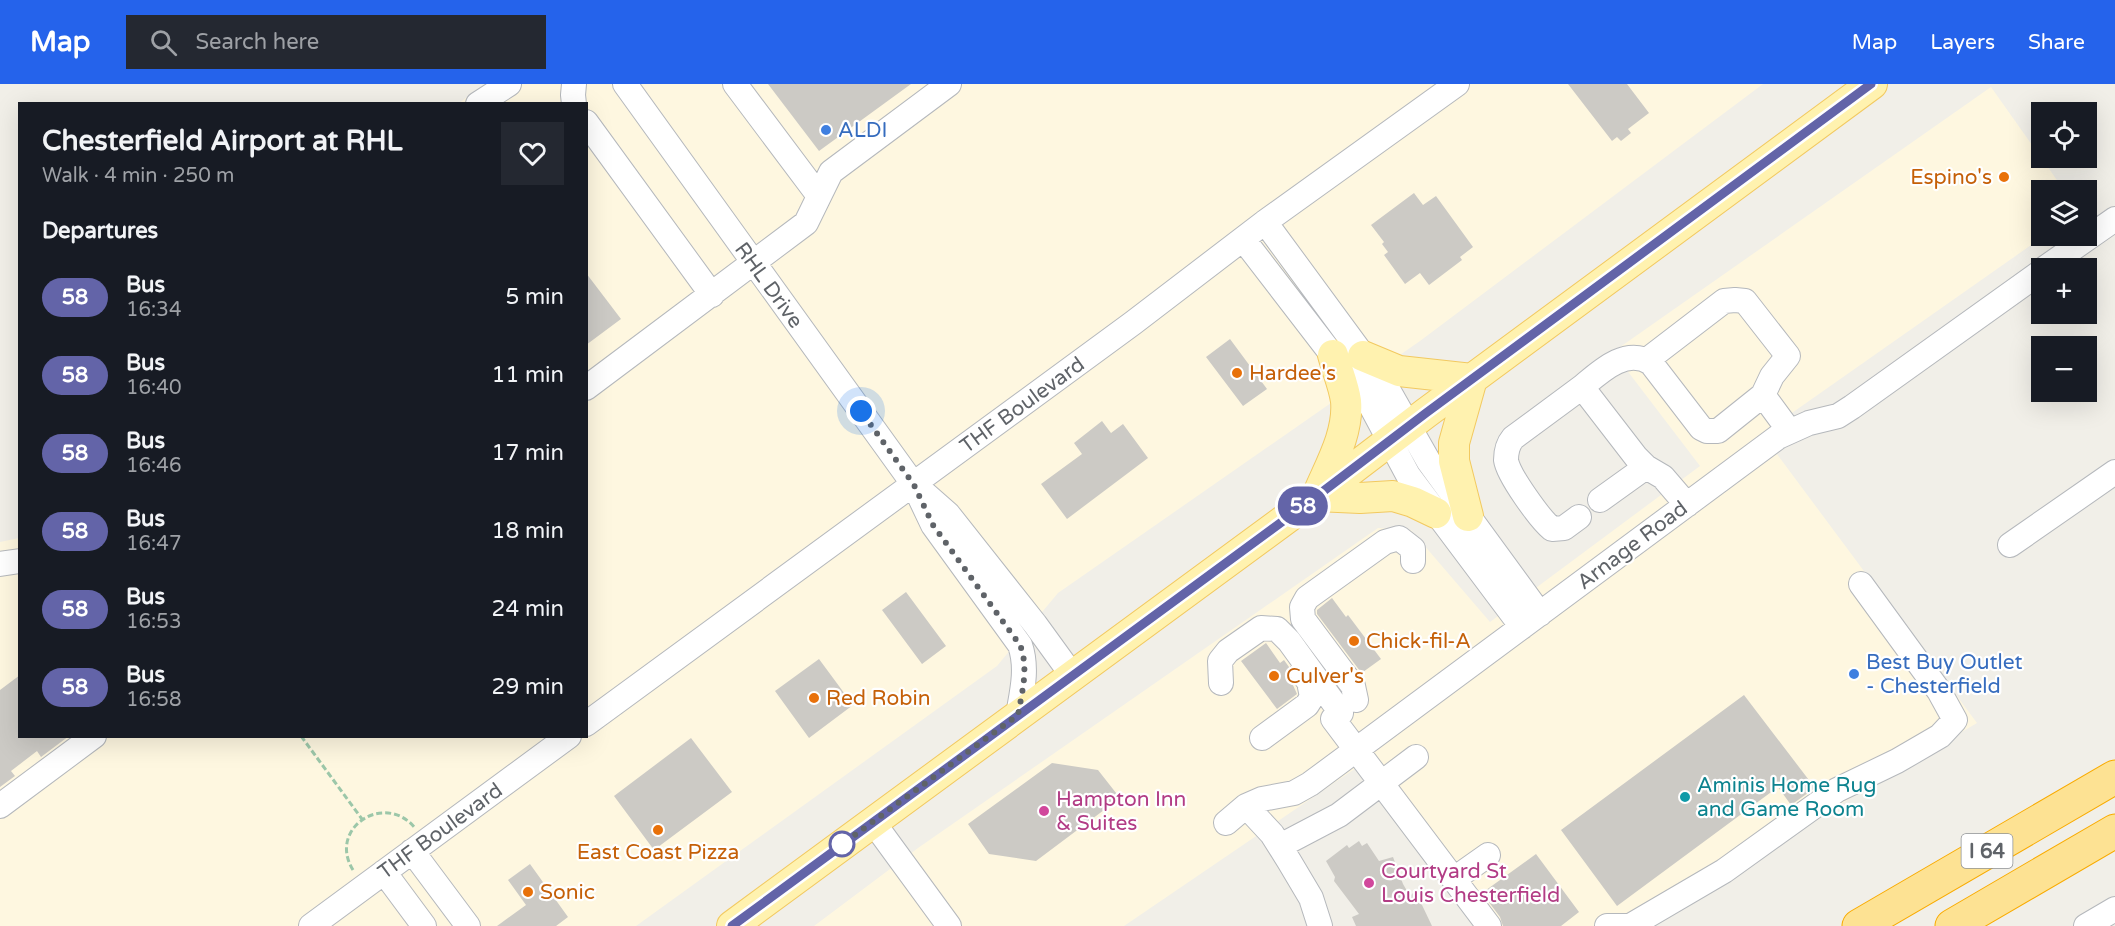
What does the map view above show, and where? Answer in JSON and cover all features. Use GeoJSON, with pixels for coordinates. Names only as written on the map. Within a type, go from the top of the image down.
{"type":"FeatureCollection","features":[{"type":"Feature","properties":{"kind":"highway","name":"I 64"},"geometry":{"type":"LineString","coordinates":[[1859,926],[2115,777]]}},
{"type":"Feature","properties":{"kind":"highway","name":"I 64"},"geometry":{"type":"LineString","coordinates":[[1952,926],[2115,831]]}},
{"type":"Feature","properties":{"kind":"main road"},"geometry":{"type":"LineString","coordinates":[[732,926],[1872,84]]}},
{"type":"Feature","properties":{"kind":"main road"},"geometry":{"type":"LineString","coordinates":[[1317,496],[1343,435],[1346,418],[1346,400],[1333,356]]}},
{"type":"Feature","properties":{"kind":"main road"},"geometry":{"type":"LineString","coordinates":[[1363,356],[1399,371],[1472,379]]}},
{"type":"Feature","properties":{"kind":"main road"},"geometry":{"type":"LineString","coordinates":[[1468,516],[1454,461],[1454,443],[1472,379]]}},
{"type":"Feature","properties":{"kind":"main road"},"geometry":{"type":"LineString","coordinates":[[1317,496],[1360,498],[1393,496],[1436,513]]}},
{"type":"Feature","properties":{"kind":"street"},"geometry":{"type":"LineString","coordinates":[[481,102],[509,84]]}},
{"type":"Feature","properties":{"kind":"street"},"geometry":{"type":"LineString","coordinates":[[574,84],[574,102]]}},
{"type":"Feature","properties":{"kind":"street","name":"RHL Drive"},"geometry":{"type":"LineString","coordinates":[[625,84],[914,485],[933,525],[1020,645],[1024,655],[1024,669],[1018,715]]}},
{"type":"Feature","properties":{"kind":"street"},"geometry":{"type":"LineString","coordinates":[[735,84],[819,196]]}},
{"type":"Feature","properties":{"kind":"street"},"geometry":{"type":"LineString","coordinates":[[588,387],[806,223],[831,172],[949,84]]}},
{"type":"Feature","properties":{"kind":"street","name":"THF Boulevard"},"geometry":{"type":"LineString","coordinates":[[588,723],[1151,310],[1265,222],[1457,84]]}},
{"type":"Feature","properties":{"kind":"street"},"geometry":{"type":"LineString","coordinates":[[588,125],[712,295]]}},
{"type":"Feature","properties":{"kind":"street"},"geometry":{"type":"LineString","coordinates":[[2059,258],[2115,219]]}},
{"type":"Feature","properties":{"kind":"street"},"geometry":{"type":"LineString","coordinates":[[1265,222],[1387,388],[1408,475],[1436,513],[1531,620]]}},
{"type":"Feature","properties":{"kind":"street"},"geometry":{"type":"LineString","coordinates":[[1244,239],[1370,404],[1429,462],[1468,516],[1531,620]]}},
{"type":"Feature","properties":{"kind":"street","name":"Arnage Road"},"geometry":{"type":"LineString","coordinates":[[1226,823],[1246,806],[1262,799],[1294,793],[1310,784],[1770,443],[1809,423],[1838,416],[2031,279]]}},
{"type":"Feature","properties":{"kind":"street"},"geometry":{"type":"LineString","coordinates":[[1579,517],[1564,528],[1552,528],[1512,477],[1506,462],[1509,444],[1513,438],[1620,360],[1635,357],[1651,363],[1701,428],[1707,431],[1718,431],[1763,396],[1772,376],[1788,356],[1745,301],[1735,300],[1724,302],[1647,360]]}},
{"type":"Feature","properties":{"kind":"street"},"geometry":{"type":"LineString","coordinates":[[1582,387],[1626,445],[1646,467],[1663,477],[1687,505]]}},
{"type":"Feature","properties":{"kind":"street"},"geometry":{"type":"LineString","coordinates":[[1763,396],[1788,432]]}},
{"type":"Feature","properties":{"kind":"street"},"geometry":{"type":"LineString","coordinates":[[1600,500],[1646,467]]}},
{"type":"Feature","properties":{"kind":"street"},"geometry":{"type":"LineString","coordinates":[[2010,545],[2115,472]]}},
{"type":"Feature","properties":{"kind":"street","name":"RHL Drive"},"geometry":{"type":"LineString","coordinates":[[914,485],[948,514],[1035,624],[1072,675]]}},
{"type":"Feature","properties":{"kind":"street"},"geometry":{"type":"LineString","coordinates":[[1343,711],[1353,686],[1304,619],[1302,607],[1307,598],[1385,542],[1399,538],[1413,549],[1413,561]]}},
{"type":"Feature","properties":{"kind":"street"},"geometry":{"type":"LineString","coordinates":[[0,564],[18,561]]}},
{"type":"Feature","properties":{"kind":"street"},"geometry":{"type":"LineString","coordinates":[[1607,926],[1630,926],[1724,871],[1837,790],[1897,761],[1940,736],[1955,720],[1939,691],[1861,584]]}},
{"type":"Feature","properties":{"kind":"street"},"geometry":{"type":"LineString","coordinates":[[1261,628],[1280,643],[1309,682],[1312,697],[1307,705],[1262,738]]}},
{"type":"Feature","properties":{"kind":"street"},"geometry":{"type":"LineString","coordinates":[[1221,683],[1220,661],[1228,651],[1261,628],[1277,629],[1289,641],[1343,711],[1357,750],[1489,926]]}},
{"type":"Feature","properties":{"kind":"street"},"geometry":{"type":"LineString","coordinates":[[0,806],[91,738]]}},
{"type":"Feature","properties":{"kind":"street","name":"THF Boulevard"},"geometry":{"type":"LineString","coordinates":[[311,926],[566,738]]}},
{"type":"Feature","properties":{"kind":"street"},"geometry":{"type":"LineString","coordinates":[[1280,846],[1339,815],[1416,758]]}},
{"type":"Feature","properties":{"kind":"street"},"geometry":{"type":"LineString","coordinates":[[1246,806],[1280,846],[1311,898],[1320,926]]}},
{"type":"Feature","properties":{"kind":"street"},"geometry":{"type":"LineString","coordinates":[[873,822],[949,926]]}},
{"type":"Feature","properties":{"kind":"street"},"geometry":{"type":"LineString","coordinates":[[418,847],[468,926]]}},
{"type":"Feature","properties":{"kind":"street"},"geometry":{"type":"LineString","coordinates":[[1454,879],[1488,855]]}},
{"type":"Feature","properties":{"kind":"street"},"geometry":{"type":"LineString","coordinates":[[375,879],[424,926]]}},
{"type":"Feature","properties":{"kind":"street"},"geometry":{"type":"LineString","coordinates":[[2086,926],[2115,909]]}},
{"type":"Feature","properties":{"kind":"path"},"geometry":{"type":"LineString","coordinates":[[302,738],[362,819]]}},
{"type":"Feature","properties":{"kind":"path"},"geometry":{"type":"LineString","coordinates":[[375,879],[350,864],[347,853],[347,841],[353,828],[362,819],[371,814],[383,813],[406,819],[418,847]]}},
{"type":"Feature","properties":{"kind":"shaded area"},"geometry":{"type":"Polygon","coordinates":[[[485,84],[1763,84],[1420,341],[1058,593],[997,666],[636,926],[0,926],[0,542],[18,538],[18,738],[588,738],[588,102],[460,102],[485,84]]]}},
{"type":"Feature","properties":{"kind":"shaded area"},"geometry":{"type":"Polygon","coordinates":[[[1991,87],[2031,143],[2031,168],[2048,168],[2057,180],[2031,180],[2031,245],[1762,434],[1977,723],[1635,926],[1477,926],[1359,766],[1124,926],[814,926],[918,848],[1378,528],[1411,530],[1490,622],[1700,466],[1613,352],[1991,87]]]}},
{"type":"Feature","properties":{"kind":"building","name":"ALDI"},"geometry":{"type":"Polygon","coordinates":[[[768,84],[911,84],[819,151],[768,84]]]}},
{"type":"Feature","properties":{"kind":"building"},"geometry":{"type":"Polygon","coordinates":[[[1568,84],[1627,84],[1649,113],[1628,129],[1631,133],[1621,141],[1617,137],[1612,141],[1568,84]]]}},
{"type":"Feature","properties":{"kind":"building"},"geometry":{"type":"Polygon","coordinates":[[[1414,193],[1423,205],[1436,196],[1473,247],[1460,257],[1462,260],[1429,285],[1420,273],[1405,284],[1384,255],[1388,252],[1382,244],[1384,242],[1371,225],[1414,193]]]}},
{"type":"Feature","properties":{"kind":"building"},"geometry":{"type":"Polygon","coordinates":[[[588,276],[621,319],[588,344],[588,276]]]}},
{"type":"Feature","properties":{"kind":"building","name":"Hardee's"},"geometry":{"type":"Polygon","coordinates":[[[1230,339],[1267,389],[1243,406],[1206,357],[1230,339]]]}},
{"type":"Feature","properties":{"kind":"building"},"geometry":{"type":"Polygon","coordinates":[[[1102,421],[1111,433],[1123,424],[1148,458],[1067,519],[1041,484],[1082,454],[1074,443],[1102,421]]]}},
{"type":"Feature","properties":{"kind":"building"},"geometry":{"type":"Polygon","coordinates":[[[906,592],[946,646],[922,664],[882,610],[906,592]]]}},
{"type":"Feature","properties":{"kind":"building"},"geometry":{"type":"Polygon","coordinates":[[[1332,598],[1346,617],[1348,615],[1381,659],[1363,672],[1317,614],[1317,610],[1332,598]]]}},
{"type":"Feature","properties":{"kind":"building","name":"Culver's"},"geometry":{"type":"Polygon","coordinates":[[[1266,643],[1280,663],[1284,660],[1289,667],[1288,674],[1297,694],[1277,709],[1241,661],[1266,643]]]}},
{"type":"Feature","properties":{"kind":"building","name":"Red Robin"},"geometry":{"type":"Polygon","coordinates":[[[819,659],[853,705],[809,738],[775,691],[819,659]]]}},
{"type":"Feature","properties":{"kind":"building"},"geometry":{"type":"Polygon","coordinates":[[[18,676],[18,738],[66,738],[41,757],[37,751],[11,771],[15,776],[0,787],[0,690],[18,676]]]}},
{"type":"Feature","properties":{"kind":"building","name":"Aminis Home Rug and Game Room"},"geometry":{"type":"Polygon","coordinates":[[[1744,695],[1815,788],[1791,805],[1778,787],[1617,906],[1561,830],[1744,695]]]}},
{"type":"Feature","properties":{"kind":"building"},"geometry":{"type":"Polygon","coordinates":[[[691,738],[732,792],[654,850],[614,796],[691,738]]]}},
{"type":"Feature","properties":{"kind":"building","name":"Hampton Inn & Suites"},"geometry":{"type":"Polygon","coordinates":[[[1052,763],[1098,770],[1120,798],[1036,861],[989,854],[968,824],[1052,763]]]}},
{"type":"Feature","properties":{"kind":"building","name":"Courtyard St Louis Chesterfield"},"geometry":{"type":"Polygon","coordinates":[[[1359,841],[1362,846],[1367,843],[1379,861],[1393,857],[1403,884],[1410,896],[1413,893],[1422,905],[1432,926],[1356,926],[1352,917],[1359,914],[1334,881],[1335,877],[1326,861],[1347,845],[1349,848],[1359,841]]]}},
{"type":"Feature","properties":{"kind":"building"},"geometry":{"type":"Polygon","coordinates":[[[1536,854],[1579,912],[1561,926],[1503,926],[1500,917],[1482,893],[1536,854]]]}},
{"type":"Feature","properties":{"kind":"building"},"geometry":{"type":"Polygon","coordinates":[[[530,864],[568,917],[556,926],[497,926],[526,905],[508,880],[530,864]]]}},
{"type":"Feature","properties":{"kind":"bus line","name":"58"},"geometry":{"type":"LineString","coordinates":[[732,926],[1317,496],[1871,84]]}},
{"type":"Feature","properties":{"kind":"place","name":"ALDI"},"geometry":{"type":"Point","coordinates":[826,130]}},
{"type":"Feature","properties":{"kind":"place","name":"Espino's"},"geometry":{"type":"Point","coordinates":[2004,177]}},
{"type":"Feature","properties":{"kind":"place","name":"Hardee's"},"geometry":{"type":"Point","coordinates":[1237,373]}},
{"type":"Feature","properties":{"kind":"place","name":"Chick-fil-A"},"geometry":{"type":"Point","coordinates":[1354,641]}},
{"type":"Feature","properties":{"kind":"place","name":"Best Buy Outlet - Chesterfield"},"geometry":{"type":"Point","coordinates":[1854,674]}},
{"type":"Feature","properties":{"kind":"place","name":"Culver's"},"geometry":{"type":"Point","coordinates":[1274,676]}},
{"type":"Feature","properties":{"kind":"place","name":"Red Robin"},"geometry":{"type":"Point","coordinates":[814,698]}},
{"type":"Feature","properties":{"kind":"place","name":"Aminis Home Rug and Game Room"},"geometry":{"type":"Point","coordinates":[1685,797]}},
{"type":"Feature","properties":{"kind":"place","name":"Hampton Inn & Suites"},"geometry":{"type":"Point","coordinates":[1044,811]}},
{"type":"Feature","properties":{"kind":"place","name":"East Coast Pizza"},"geometry":{"type":"Point","coordinates":[658,830]}},
{"type":"Feature","properties":{"kind":"place","name":"Courtyard St Louis Chesterfield"},"geometry":{"type":"Point","coordinates":[1369,883]}},
{"type":"Feature","properties":{"kind":"place","name":"Sonic"},"geometry":{"type":"Point","coordinates":[528,892]}},
{"type":"Feature","properties":{"kind":"route"},"geometry":{"type":"LineString","coordinates":[[842,844],[840,846],[1018,715],[1024,669],[1024,655],[1020,645],[933,525],[914,485],[861,411]]}}]}
